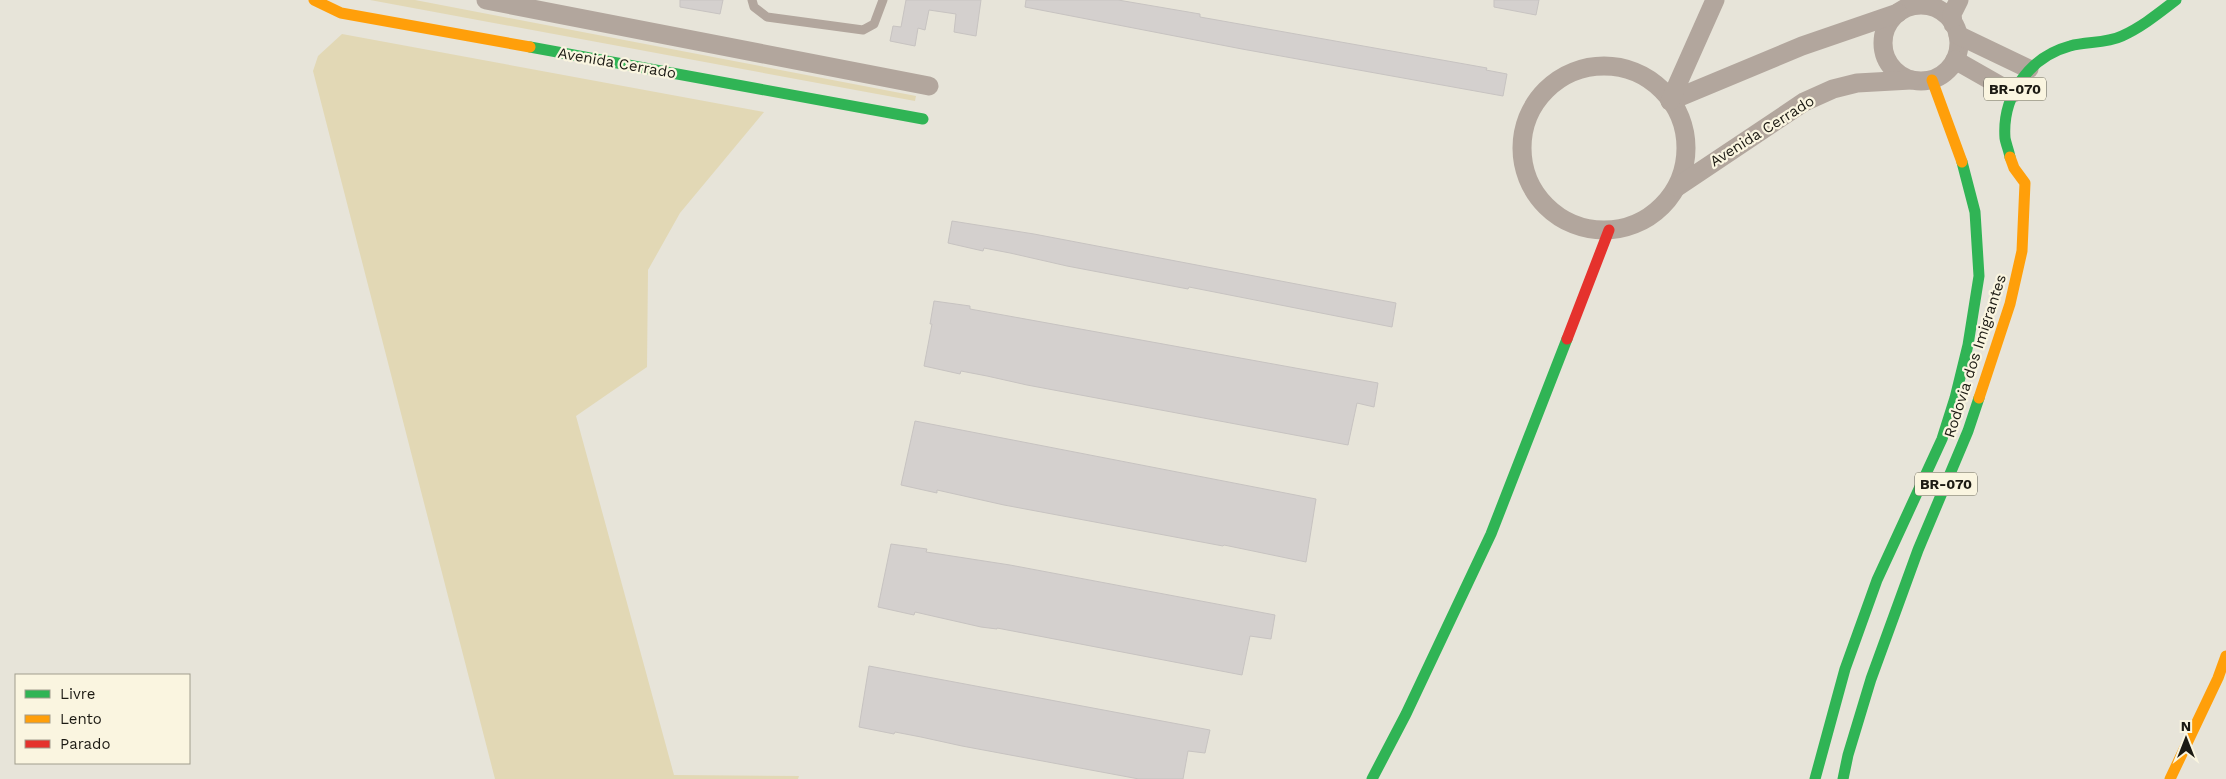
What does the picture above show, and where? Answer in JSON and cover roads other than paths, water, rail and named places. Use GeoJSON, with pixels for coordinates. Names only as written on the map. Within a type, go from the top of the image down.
{"type":"FeatureCollection","features":[{"type":"Feature","properties":{"kind":"main road","name":"Avenida Cerrado"},"geometry":{"type":"LineString","coordinates":[[314,0],[341,13],[923,119]]}},
{"type":"Feature","properties":{"kind":"main road","name":"Rodovia dos Imigrantes"},"geometry":{"type":"LineString","coordinates":[[1843,779],[1848,755],[1871,678],[1918,550],[1968,431],[2010,304],[2022,251],[2025,210],[2025,183],[2014,168],[2005,139],[2007,109],[2012,93],[2029,69],[2050,53],[2071,45],[2099,43],[2122,37],[2149,21],[2176,0]]}},
{"type":"Feature","properties":{"kind":"main road"},"geometry":{"type":"LineString","coordinates":[[1815,779],[1845,668],[1877,580],[1942,439],[1955,398],[1968,345],[1979,276],[1976,212],[1961,160],[1932,80]]}},
{"type":"Feature","properties":{"kind":"main road"},"geometry":{"type":"LineString","coordinates":[[1372,779],[1406,714],[1491,534],[1609,230]]}},
{"type":"Feature","properties":{"kind":"main road"},"geometry":{"type":"LineString","coordinates":[[2170,779],[2218,678],[2226,656]]}},
{"type":"Feature","properties":{"kind":"street"},"geometry":{"type":"LineString","coordinates":[[486,0],[929,86]]}},
{"type":"Feature","properties":{"kind":"street"},"geometry":{"type":"LineString","coordinates":[[1670,101],[1715,0]]}},
{"type":"Feature","properties":{"kind":"street"},"geometry":{"type":"LineString","coordinates":[[1670,101],[1802,46],[1934,0]]}},
{"type":"Feature","properties":{"kind":"street"},"geometry":{"type":"LineString","coordinates":[[1932,80],[1947,71],[1955,60],[1959,48],[1952,14],[1959,0]]}},
{"type":"Feature","properties":{"kind":"street"},"geometry":{"type":"LineString","coordinates":[[1911,80],[1900,75],[1891,67],[1885,56],[1882,44],[1887,27],[1903,10],[1921,5],[1934,8],[1945,14],[1956,30],[2029,69]]}},
{"type":"Feature","properties":{"kind":"street"},"geometry":{"type":"LineString","coordinates":[[1955,60],[2012,93]]}},
{"type":"Feature","properties":{"kind":"street","name":"Avenida Cerrado"},"geometry":{"type":"LineString","coordinates":[[1677,187],[1686,161],[1686,133],[1676,107],[1658,86],[1633,72],[1606,66],[1578,70],[1556,82],[1537,100],[1526,124],[1522,149],[1526,174],[1538,197],[1556,215],[1581,227],[1609,230],[1636,224],[1660,209],[1677,187],[1804,102],[1833,89],[1857,83],[1932,80]]}},
{"type":"Feature","properties":{"kind":"lane"},"geometry":{"type":"LineString","coordinates":[[752,0],[754,7],[767,17],[863,30],[874,24],[883,0]]}}]}
